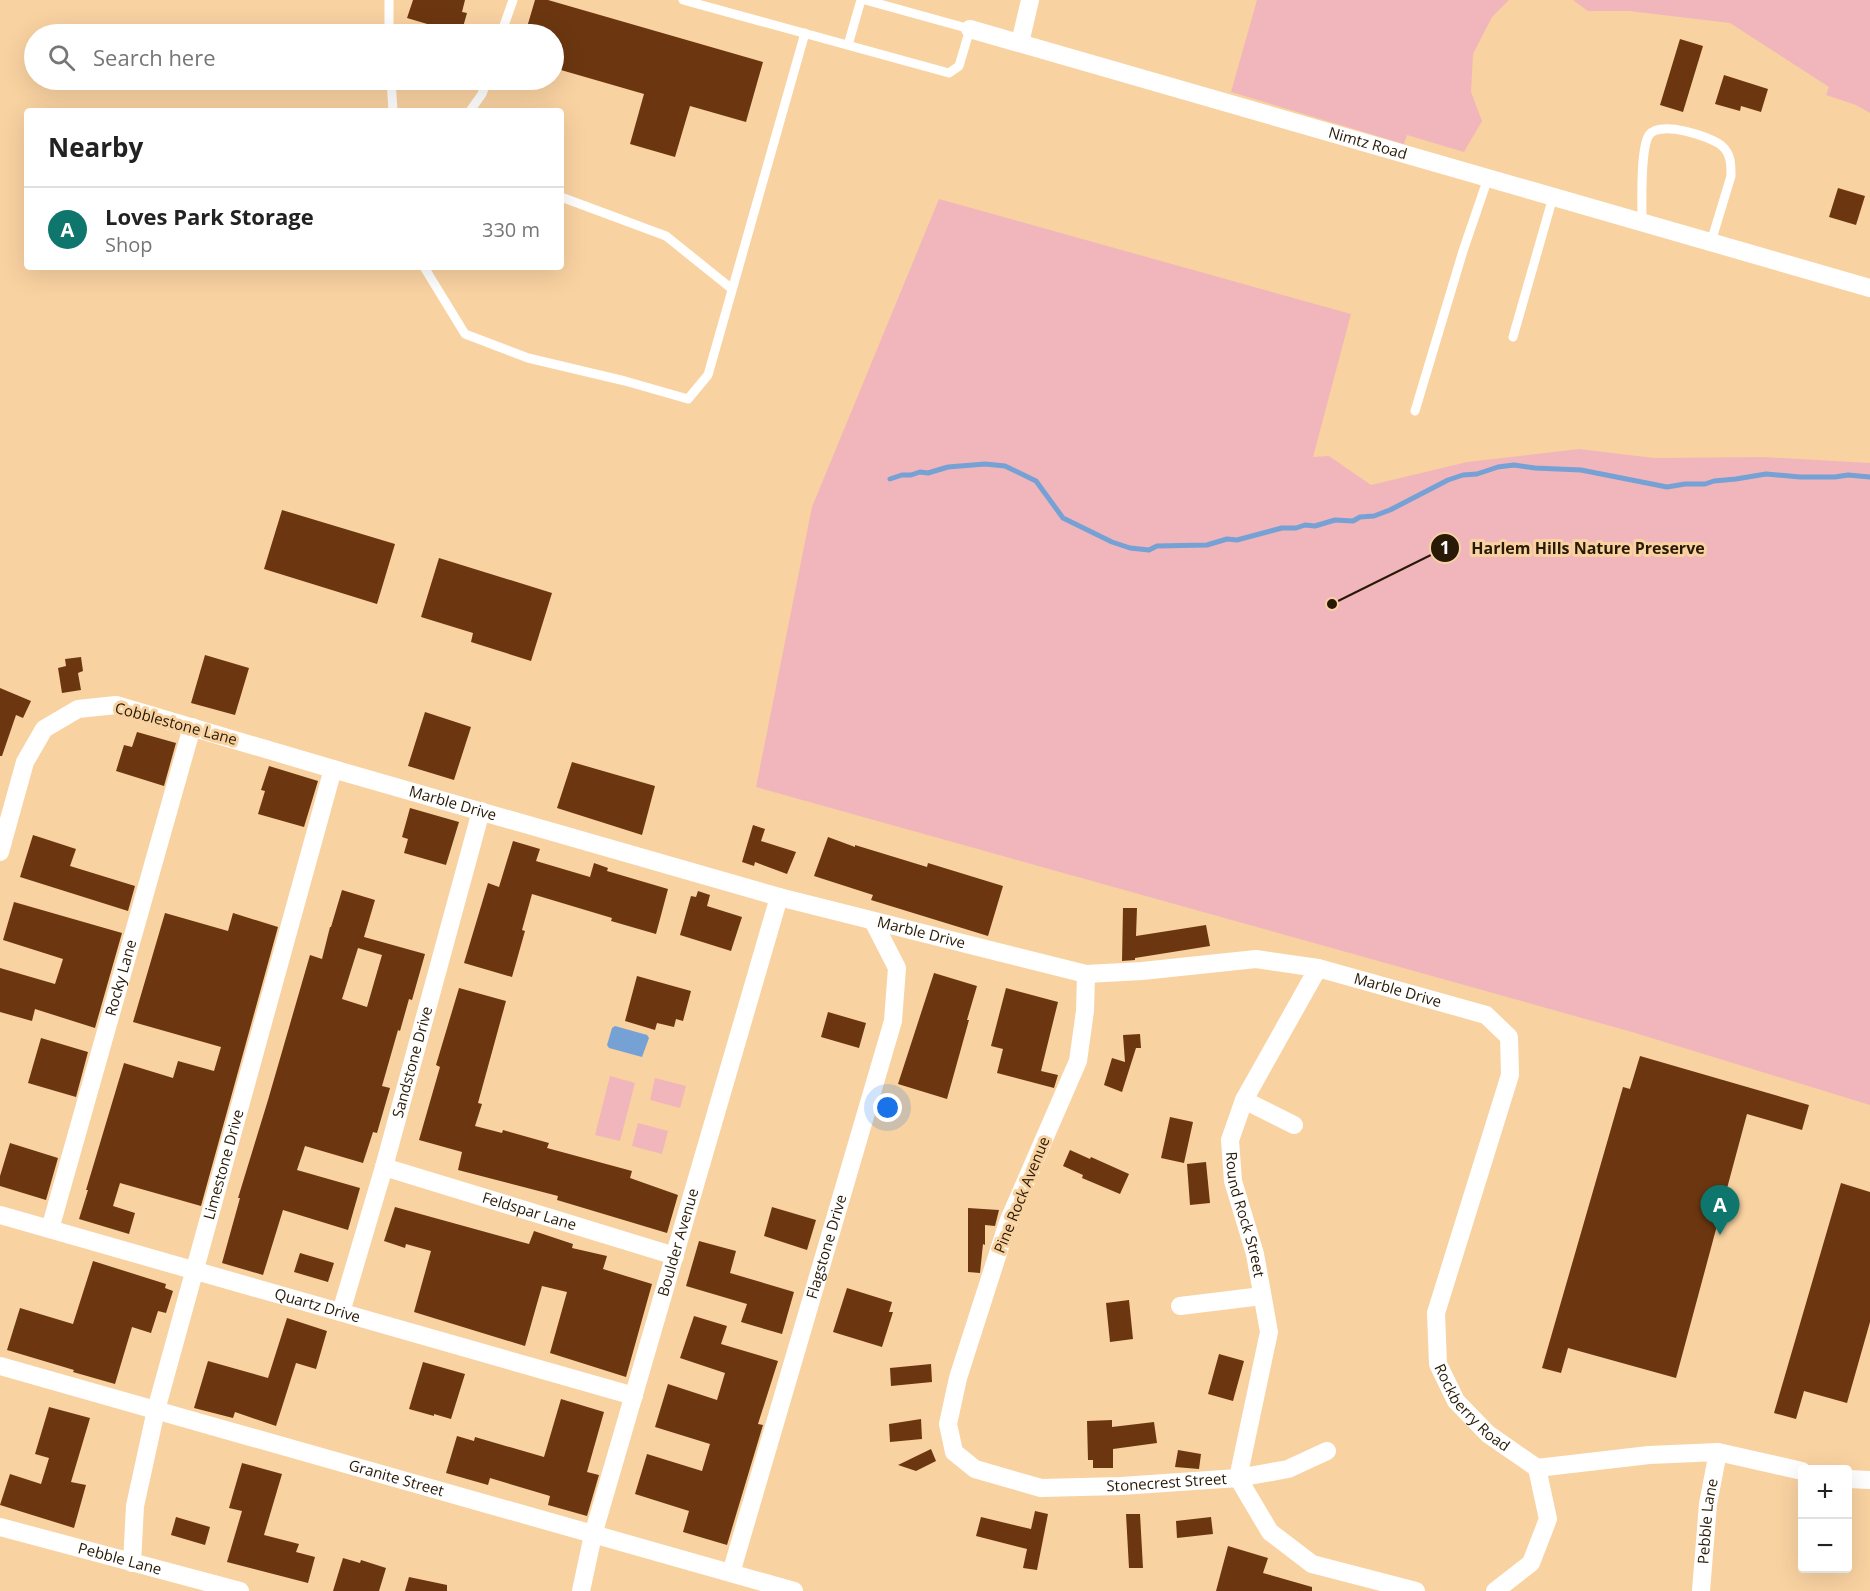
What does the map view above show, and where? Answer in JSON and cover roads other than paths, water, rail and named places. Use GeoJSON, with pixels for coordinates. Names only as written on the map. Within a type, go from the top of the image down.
{"type":"FeatureCollection","features":[{"type":"Feature","properties":{"kind":"street"},"geometry":{"type":"LineString","coordinates":[[1020,43],[1030,0]]}},
{"type":"Feature","properties":{"kind":"street","name":"Nimtz Road"},"geometry":{"type":"LineString","coordinates":[[970,29],[1870,288]]}},
{"type":"Feature","properties":{"kind":"street","name":"Cobblestone Lane"},"geometry":{"type":"LineString","coordinates":[[0,852],[26,762],[44,729],[78,709],[116,705],[333,769]]}},
{"type":"Feature","properties":{"kind":"street","name":"Rocky Lane"},"geometry":{"type":"LineString","coordinates":[[50,1229],[192,727]]}},
{"type":"Feature","properties":{"kind":"street","name":"Marble Drive"},"geometry":{"type":"LineString","coordinates":[[333,769],[779,897],[1086,974],[1142,972],[1256,959],[1318,968],[1486,1015],[1509,1037]]}},
{"type":"Feature","properties":{"kind":"street","name":"Limestone Drive"},"geometry":{"type":"LineString","coordinates":[[132,1563],[135,1506],[156,1410],[333,769]]}},
{"type":"Feature","properties":{"kind":"street","name":"Sandstone Drive"},"geometry":{"type":"LineString","coordinates":[[341,1312],[384,1167],[482,811]]}},
{"type":"Feature","properties":{"kind":"street","name":"Boulder Avenue"},"geometry":{"type":"LineString","coordinates":[[580,1591],[593,1535],[779,897]]}},
{"type":"Feature","properties":{"kind":"street","name":"Flagstone Drive"},"geometry":{"type":"LineString","coordinates":[[731,1573],[893,1021],[897,968],[873,921]]}},
{"type":"Feature","properties":{"kind":"street","name":"Round Rock Street"},"geometry":{"type":"LineString","coordinates":[[1238,1478],[1269,1332],[1255,1254],[1233,1181],[1230,1140],[1245,1100],[1318,968]]}},
{"type":"Feature","properties":{"kind":"street","name":"Pine Rock Avenue"},"geometry":{"type":"LineString","coordinates":[[954,1452],[948,1424],[958,1378],[1008,1222],[1078,1061],[1085,1011],[1086,974]]}},
{"type":"Feature","properties":{"kind":"street","name":"Rockberry Road"},"geometry":{"type":"LineString","coordinates":[[1509,1037],[1510,1075],[1437,1313],[1437,1364],[1456,1401],[1488,1434],[1537,1468]]}},
{"type":"Feature","properties":{"kind":"street"},"geometry":{"type":"LineString","coordinates":[[1245,1100],[1294,1125]]}},
{"type":"Feature","properties":{"kind":"street","name":"Feldspar Lane"},"geometry":{"type":"LineString","coordinates":[[384,1167],[675,1256]]}},
{"type":"Feature","properties":{"kind":"street","name":"Quartz Drive"},"geometry":{"type":"LineString","coordinates":[[0,1215],[634,1396]]}},
{"type":"Feature","properties":{"kind":"street"},"geometry":{"type":"LineString","coordinates":[[1180,1306],[1262,1296]]}},
{"type":"Feature","properties":{"kind":"street","name":"Granite Street"},"geometry":{"type":"LineString","coordinates":[[0,1366],[794,1591]]}},
{"type":"Feature","properties":{"kind":"street"},"geometry":{"type":"LineString","coordinates":[[1238,1478],[1288,1469],[1327,1451]]}},
{"type":"Feature","properties":{"kind":"street","name":"Stonecrest Street"},"geometry":{"type":"LineString","coordinates":[[954,1452],[975,1469],[1041,1488],[1121,1486],[1238,1478],[1270,1532],[1312,1564],[1416,1591]]}},
{"type":"Feature","properties":{"kind":"street"},"geometry":{"type":"LineString","coordinates":[[1495,1591],[1531,1563],[1548,1519],[1537,1468],[1649,1455],[1718,1452],[1798,1470]]}},
{"type":"Feature","properties":{"kind":"street","name":"Pebble Lane"},"geometry":{"type":"LineString","coordinates":[[1701,1591],[1708,1504],[1718,1452]]}},
{"type":"Feature","properties":{"kind":"street"},"geometry":{"type":"LineString","coordinates":[[1852,1479],[1870,1480]]}},
{"type":"Feature","properties":{"kind":"street","name":"Pebble Lane"},"geometry":{"type":"LineString","coordinates":[[0,1527],[240,1591]]}},
{"type":"Feature","properties":{"kind":"lane"},"geometry":{"type":"LineString","coordinates":[[388,0],[389,24]]}},
{"type":"Feature","properties":{"kind":"lane"},"geometry":{"type":"LineString","coordinates":[[505,24],[513,0]]}},
{"type":"Feature","properties":{"kind":"lane"},"geometry":{"type":"LineString","coordinates":[[683,0],[949,73],[959,66],[970,29]]}},
{"type":"Feature","properties":{"kind":"lane"},"geometry":{"type":"LineString","coordinates":[[848,45],[863,0]]}},
{"type":"Feature","properties":{"kind":"lane","name":"Nimtz Road"},"geometry":{"type":"LineString","coordinates":[[863,0],[970,29]]}},
{"type":"Feature","properties":{"kind":"lane"},"geometry":{"type":"LineString","coordinates":[[426,270],[465,334],[528,358],[688,399],[708,375],[805,33]]}},
{"type":"Feature","properties":{"kind":"lane"},"geometry":{"type":"LineString","coordinates":[[392,90],[393,108]]}},
{"type":"Feature","properties":{"kind":"lane"},"geometry":{"type":"LineString","coordinates":[[472,108],[483,90]]}},
{"type":"Feature","properties":{"kind":"lane"},"geometry":{"type":"LineString","coordinates":[[1642,222],[1644,155],[1646,140],[1651,132],[1659,128],[1697,134],[1723,147],[1730,158],[1730,182],[1711,242]]}},
{"type":"Feature","properties":{"kind":"lane"},"geometry":{"type":"LineString","coordinates":[[1415,411],[1463,251],[1488,178]]}},
{"type":"Feature","properties":{"kind":"lane"},"geometry":{"type":"LineString","coordinates":[[1513,337],[1553,197]]}},
{"type":"Feature","properties":{"kind":"lane"},"geometry":{"type":"LineString","coordinates":[[564,198],[666,236],[732,289]]}},
{"type":"Feature","properties":{"kind":"water"},"geometry":{"type":"Polygon","coordinates":[[[615,1026],[647,1035],[649,1038],[642,1057],[609,1048],[607,1045],[612,1028],[615,1026]]]}},
{"type":"Feature","properties":{"kind":"waterway"},"geometry":{"type":"LineString","coordinates":[[890,479],[920,472],[928,473],[948,467],[985,464],[1005,466],[1036,481],[1063,518],[1112,542],[1130,548],[1149,550],[1157,546],[1207,545],[1282,528],[1315,526],[1335,520],[1353,521],[1360,517],[1374,516],[1390,510],[1448,480],[1514,465],[1581,470],[1667,487],[1705,484],[1766,474],[1800,477],[1848,475],[1870,477]]}},
{"type":"Feature","properties":{"kind":"place","name":"Harlem Hills Nature Preserve"},"geometry":{"type":"Point","coordinates":[1332,604]}},
{"type":"Feature","properties":{"kind":"place","name":"Loves Park Storage"},"geometry":{"type":"Point","coordinates":[1720,1235]}}]}
